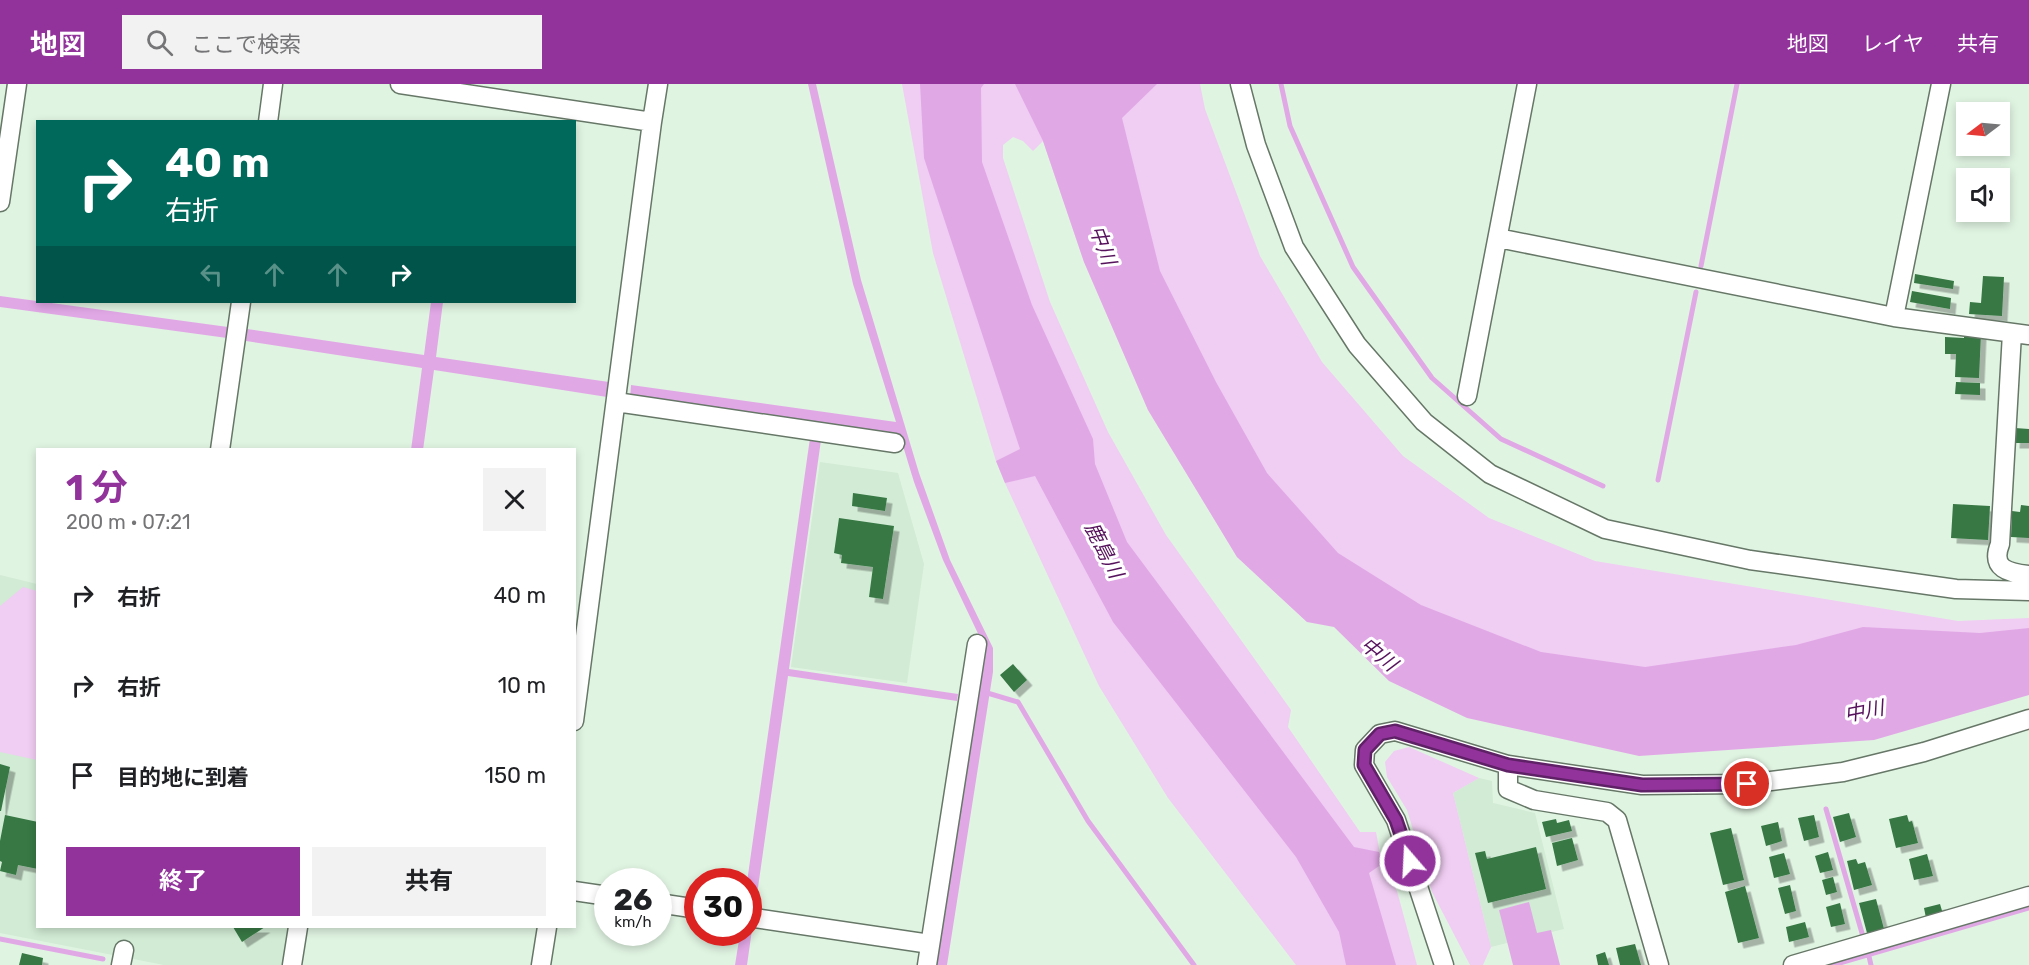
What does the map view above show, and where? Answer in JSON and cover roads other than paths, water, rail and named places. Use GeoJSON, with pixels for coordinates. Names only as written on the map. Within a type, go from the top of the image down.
{"type":"FeatureCollection","features":[{"type":"Feature","properties":{"kind":"street"},"geometry":{"type":"LineString","coordinates":[[0,202],[17,84]]}},
{"type":"Feature","properties":{"kind":"street"},"geometry":{"type":"LineString","coordinates":[[268,120],[273,84]]}},
{"type":"Feature","properties":{"kind":"street"},"geometry":{"type":"LineString","coordinates":[[400,84],[652,122]]}},
{"type":"Feature","properties":{"kind":"street"},"geometry":{"type":"LineString","coordinates":[[576,706],[658,84]]}},
{"type":"Feature","properties":{"kind":"street"},"geometry":{"type":"LineString","coordinates":[[1240,84],[1256,145],[1294,247],[1357,345],[1424,422],[1490,474],[1605,529],[1628,534],[1750,560],[1956,589],[2029,591]]}},
{"type":"Feature","properties":{"kind":"street"},"geometry":{"type":"LineString","coordinates":[[1467,396],[1527,84]]}},
{"type":"Feature","properties":{"kind":"street"},"geometry":{"type":"LineString","coordinates":[[1894,317],[1941,84]]}},
{"type":"Feature","properties":{"kind":"street"},"geometry":{"type":"LineString","coordinates":[[1497,238],[1894,317],[2020,334],[2000,544],[1996,553],[2000,565],[2009,573],[2029,575]]}},
{"type":"Feature","properties":{"kind":"street"},"geometry":{"type":"LineString","coordinates":[[220,448],[242,303]]}},
{"type":"Feature","properties":{"kind":"street"},"geometry":{"type":"LineString","coordinates":[[616,402],[895,443]]}},
{"type":"Feature","properties":{"kind":"street"},"geometry":{"type":"LineString","coordinates":[[927,965],[977,644]]}},
{"type":"Feature","properties":{"kind":"street"},"geometry":{"type":"LineString","coordinates":[[1444,965],[1396,820],[1364,765],[1365,750],[1380,734],[1395,731],[1508,765],[1642,785],[1747,784],[1843,772],[1924,752],[2029,719]]}},
{"type":"Feature","properties":{"kind":"street"},"geometry":{"type":"LineString","coordinates":[[1508,765],[1508,789],[1534,800],[1607,812],[1617,820],[1659,965]]}},
{"type":"Feature","properties":{"kind":"street"},"geometry":{"type":"LineString","coordinates":[[576,891],[594,894]]}},
{"type":"Feature","properties":{"kind":"street"},"geometry":{"type":"LineString","coordinates":[[1793,965],[2029,896]]}},
{"type":"Feature","properties":{"kind":"street"},"geometry":{"type":"LineString","coordinates":[[762,919],[930,944]]}},
{"type":"Feature","properties":{"kind":"street"},"geometry":{"type":"LineString","coordinates":[[292,965],[298,928]]}},
{"type":"Feature","properties":{"kind":"street"},"geometry":{"type":"LineString","coordinates":[[541,965],[547,928]]}},
{"type":"Feature","properties":{"kind":"water"},"geometry":{"type":"Polygon","coordinates":[[[808,84],[816,84],[861,280],[919,473],[950,560],[993,648],[993,672],[947,965],[936,965],[983,644],[943,560],[914,482],[900,436],[630,399],[631,385],[896,422],[853,284],[808,84]]]}},
{"type":"Feature","properties":{"kind":"water","name":"鹿島川"},"geometry":{"type":"Polygon","coordinates":[[[920,84],[984,84],[981,88],[982,162],[1032,305],[1093,439],[1095,464],[1127,542],[1354,847],[1379,852],[1382,864],[1369,873],[1396,965],[1346,965],[1339,932],[1296,857],[1113,622],[1035,476],[1005,483],[996,461],[1020,449],[924,158],[920,84]]]}},
{"type":"Feature","properties":{"kind":"water","name":"中川"},"geometry":{"type":"Polygon","coordinates":[[[1015,84],[1157,84],[1122,118],[1160,271],[1216,382],[1267,473],[1338,553],[1421,605],[1541,652],[1645,667],[1796,645],[1863,627],[1980,633],[2029,628],[2029,695],[1874,740],[1639,756],[1467,718],[1389,681],[1334,627],[1307,622],[1237,557],[1148,410],[1084,262],[1043,141],[1015,84]]]}},
{"type":"Feature","properties":{"kind":"water"},"geometry":{"type":"Polygon","coordinates":[[[0,296],[36,301],[36,303],[51,303],[228,327],[227,338],[0,307],[0,296]]]}},
{"type":"Feature","properties":{"kind":"water"},"geometry":{"type":"Polygon","coordinates":[[[431,303],[443,303],[436,357],[609,382],[607,397],[434,370],[423,448],[411,448],[422,368],[246,341],[247,329],[424,355],[431,303]]]}},
{"type":"Feature","properties":{"kind":"water"},"geometry":{"type":"Polygon","coordinates":[[[810,438],[821,440],[789,669],[958,694],[957,701],[788,676],[761,868],[749,868],[810,438]]]}},
{"type":"Feature","properties":{"kind":"water"},"geometry":{"type":"Polygon","coordinates":[[[1529,902],[1537,933],[1551,930],[1560,965],[1513,965],[1499,910],[1529,902]]]}},
{"type":"Feature","properties":{"kind":"water"},"geometry":{"type":"Polygon","coordinates":[[[738,946],[750,946],[747,965],[735,965],[738,946]]]}},
{"type":"Feature","properties":{"kind":"waterway"},"geometry":{"type":"LineString","coordinates":[[1281,84],[1290,126],[1353,267],[1432,378],[1501,439],[1603,486]]}},
{"type":"Feature","properties":{"kind":"waterway"},"geometry":{"type":"LineString","coordinates":[[1701,266],[1737,84]]}},
{"type":"Feature","properties":{"kind":"waterway"},"geometry":{"type":"LineString","coordinates":[[1658,480],[1696,292]]}},
{"type":"Feature","properties":{"kind":"waterway"},"geometry":{"type":"LineString","coordinates":[[984,692],[1018,702],[1088,821],[1194,965]]}},
{"type":"Feature","properties":{"kind":"waterway"},"geometry":{"type":"LineString","coordinates":[[1826,809],[1864,940]]}},
{"type":"Feature","properties":{"kind":"waterway"},"geometry":{"type":"LineString","coordinates":[[1833,965],[2029,908]]}},
{"type":"Feature","properties":{"kind":"waterway"},"geometry":{"type":"LineString","coordinates":[[0,939],[103,959]]}},
{"type":"Feature","properties":{"kind":"waterway"},"geometry":{"type":"LineString","coordinates":[[1868,952],[1871,965]]}}]}
